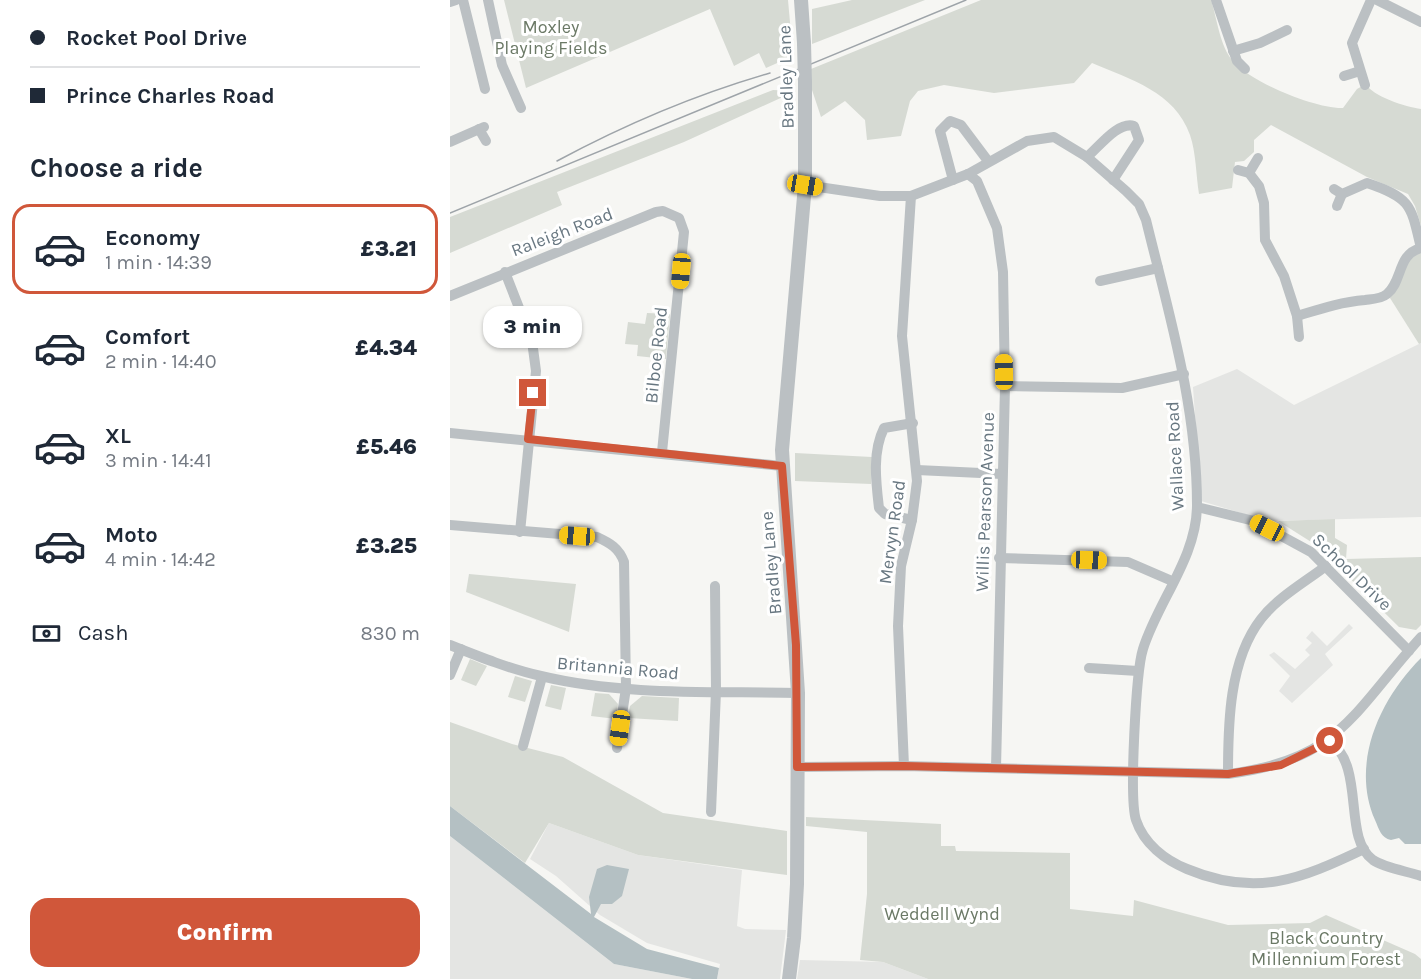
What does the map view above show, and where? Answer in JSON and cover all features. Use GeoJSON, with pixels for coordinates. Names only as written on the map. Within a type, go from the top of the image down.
{"type":"FeatureCollection","features":[{"type":"Feature","properties":{"kind":"street"},"geometry":{"type":"LineString","coordinates":[[450,2],[456,0]]}},
{"type":"Feature","properties":{"kind":"street"},"geometry":{"type":"LineString","coordinates":[[463,0],[485,89]]}},
{"type":"Feature","properties":{"kind":"street"},"geometry":{"type":"LineString","coordinates":[[488,0],[502,65],[521,108]]}},
{"type":"Feature","properties":{"kind":"street","name":"Bradley Lane"},"geometry":{"type":"LineString","coordinates":[[789,979],[796,895],[798,693],[793,586],[785,527],[782,466],[792,310],[805,185],[805,82],[801,0]]}},
{"type":"Feature","properties":{"kind":"street"},"geometry":{"type":"LineString","coordinates":[[1216,0],[1237,61],[1245,69]]}},
{"type":"Feature","properties":{"kind":"street"},"geometry":{"type":"LineString","coordinates":[[1365,85],[1352,44],[1371,0]]}},
{"type":"Feature","properties":{"kind":"street"},"geometry":{"type":"LineString","coordinates":[[1377,0],[1421,22]]}},
{"type":"Feature","properties":{"kind":"street"},"geometry":{"type":"LineString","coordinates":[[1233,51],[1260,43],[1270,36],[1287,30]]}},
{"type":"Feature","properties":{"kind":"street"},"geometry":{"type":"LineString","coordinates":[[1344,76],[1360,71]]}},
{"type":"Feature","properties":{"kind":"street"},"geometry":{"type":"LineString","coordinates":[[953,180],[940,131],[950,121],[960,125],[988,161]]}},
{"type":"Feature","properties":{"kind":"street"},"geometry":{"type":"LineString","coordinates":[[1087,157],[1121,127],[1129,124],[1134,126],[1139,140],[1113,180]]}},
{"type":"Feature","properties":{"kind":"street"},"geometry":{"type":"LineString","coordinates":[[450,142],[481,128],[486,141]]}},
{"type":"Feature","properties":{"kind":"street","name":"Wallace Road"},"geometry":{"type":"LineString","coordinates":[[805,185],[880,196],[911,196],[968,174],[988,161],[1039,137],[1054,137],[1087,157],[1134,198],[1143,211],[1189,397],[1197,507],[1185,556],[1154,620],[1138,671],[1135,819],[1141,832],[1160,854],[1176,865],[1200,875],[1233,883],[1269,884],[1310,875],[1364,849]]}},
{"type":"Feature","properties":{"kind":"street"},"geometry":{"type":"LineString","coordinates":[[1250,173],[1258,158]]}},
{"type":"Feature","properties":{"kind":"street"},"geometry":{"type":"LineString","coordinates":[[1238,171],[1250,173],[1259,186],[1264,203],[1265,240],[1284,276],[1297,316],[1299,337]]}},
{"type":"Feature","properties":{"kind":"street","name":"Willis Pearson Avenue"},"geometry":{"type":"LineString","coordinates":[[968,174],[977,181],[997,228],[1003,272],[1005,386],[999,558],[996,768]]}},
{"type":"Feature","properties":{"kind":"street"},"geometry":{"type":"LineString","coordinates":[[1297,316],[1346,301],[1386,296],[1393,287],[1403,262],[1412,250],[1421,248],[1412,209],[1405,201],[1367,183],[1338,192],[1337,206]]}},
{"type":"Feature","properties":{"kind":"street","name":"Mervyn Road"},"geometry":{"type":"LineString","coordinates":[[904,766],[898,626],[902,566],[912,520],[917,471],[902,336],[911,196]]}},
{"type":"Feature","properties":{"kind":"street","name":"Raleigh Road"},"geometry":{"type":"LineString","coordinates":[[450,296],[656,213],[673,215],[683,225]]}},
{"type":"Feature","properties":{"kind":"street","name":"Bilboe Road"},"geometry":{"type":"LineString","coordinates":[[662,452],[676,331],[683,225]]}},
{"type":"Feature","properties":{"kind":"street"},"geometry":{"type":"LineString","coordinates":[[1100,281],[1158,268]]}},
{"type":"Feature","properties":{"kind":"street"},"geometry":{"type":"LineString","coordinates":[[505,272],[535,353],[536,371],[519,532]]}},
{"type":"Feature","properties":{"kind":"street"},"geometry":{"type":"LineString","coordinates":[[1005,386],[1122,388],[1184,374]]}},
{"type":"Feature","properties":{"kind":"street"},"geometry":{"type":"LineString","coordinates":[[912,520],[885,514],[879,508],[876,456],[879,437],[884,428],[913,423]]}},
{"type":"Feature","properties":{"kind":"street"},"geometry":{"type":"LineString","coordinates":[[450,433],[662,452],[782,466]]}},
{"type":"Feature","properties":{"kind":"street"},"geometry":{"type":"LineString","coordinates":[[917,471],[1002,474]]}},
{"type":"Feature","properties":{"kind":"street","name":"School Drive"},"geometry":{"type":"LineString","coordinates":[[1197,507],[1254,521],[1292,539],[1326,566],[1409,651]]}},
{"type":"Feature","properties":{"kind":"street"},"geometry":{"type":"LineString","coordinates":[[450,525],[597,537],[621,552],[624,562],[626,688],[617,748]]}},
{"type":"Feature","properties":{"kind":"street"},"geometry":{"type":"LineString","coordinates":[[999,558],[1128,562],[1172,581]]}},
{"type":"Feature","properties":{"kind":"street"},"geometry":{"type":"LineString","coordinates":[[1228,774],[1232,700],[1251,636],[1271,609],[1326,566]]}},
{"type":"Feature","properties":{"kind":"street"},"geometry":{"type":"LineString","coordinates":[[711,812],[716,691],[715,586]]}},
{"type":"Feature","properties":{"kind":"street"},"geometry":{"type":"LineString","coordinates":[[797,767],[904,766],[1228,774],[1281,765],[1330,741],[1373,696],[1421,638]]}},
{"type":"Feature","properties":{"kind":"street"},"geometry":{"type":"LineString","coordinates":[[450,675],[455,647]]}},
{"type":"Feature","properties":{"kind":"street","name":"Britannia Road"},"geometry":{"type":"LineString","coordinates":[[455,647],[542,677],[626,688],[798,693]]}},
{"type":"Feature","properties":{"kind":"street"},"geometry":{"type":"LineString","coordinates":[[1089,668],[1138,671]]}},
{"type":"Feature","properties":{"kind":"street"},"geometry":{"type":"LineString","coordinates":[[523,746],[542,677]]}},
{"type":"Feature","properties":{"kind":"street"},"geometry":{"type":"LineString","coordinates":[[1330,741],[1344,757],[1352,782],[1356,825],[1364,849],[1374,861],[1421,876]]}},
{"type":"Feature","properties":{"kind":"shaded area"},"geometry":{"type":"Polygon","coordinates":[[[1421,343],[1421,517],[1268,521],[1201,501],[1193,387],[1237,369],[1294,405],[1421,343]]]}},
{"type":"Feature","properties":{"kind":"shaded area"},"geometry":{"type":"Polygon","coordinates":[[[1349,624],[1353,628],[1325,654],[1333,665],[1292,703],[1279,691],[1290,676],[1269,655],[1274,652],[1295,669],[1310,655],[1305,650],[1312,643],[1306,638],[1312,631],[1327,646],[1349,624]]]}},
{"type":"Feature","properties":{"kind":"shaded area"},"geometry":{"type":"Polygon","coordinates":[[[1421,658],[1421,844],[1405,844],[1399,838],[1391,840],[1381,833],[1368,798],[1366,776],[1373,733],[1382,712],[1406,674],[1421,658]]]}},
{"type":"Feature","properties":{"kind":"shaded area"},"geometry":{"type":"Polygon","coordinates":[[[450,806],[591,914],[589,897],[597,869],[607,865],[629,869],[622,896],[612,904],[601,904],[594,917],[647,949],[719,968],[717,979],[692,979],[614,964],[450,836],[450,806]]]}},
{"type":"Feature","properties":{"kind":"shaded area"},"geometry":{"type":"Polygon","coordinates":[[[549,823],[638,855],[742,870],[737,926],[745,929],[786,930],[780,979],[717,979],[720,964],[647,943],[600,915],[556,876],[530,859],[549,823]]]}},
{"type":"Feature","properties":{"kind":"shaded area"},"geometry":{"type":"Polygon","coordinates":[[[450,836],[614,964],[692,979],[450,979],[450,836]]]}},
{"type":"Feature","properties":{"kind":"shaded area"},"geometry":{"type":"Polygon","coordinates":[[[800,960],[883,962],[928,979],[797,979],[800,960]]]}},
{"type":"Feature","properties":{"kind":"green space","name":"Moxley Playing Fields"},"geometry":{"type":"Polygon","coordinates":[[[504,0],[788,0],[793,56],[766,68],[759,53],[734,66],[710,9],[526,88],[504,0]]]}},
{"type":"Feature","properties":{"kind":"green space"},"geometry":{"type":"Polygon","coordinates":[[[852,0],[925,0],[812,44],[812,9],[852,0]]]}},
{"type":"Feature","properties":{"kind":"green space"},"geometry":{"type":"Polygon","coordinates":[[[981,0],[1211,0],[1222,40],[1233,61],[1254,78],[1269,86],[1317,104],[1343,108],[1357,89],[1366,84],[1382,97],[1421,109],[1421,226],[1415,206],[1408,194],[1367,177],[1271,125],[1254,140],[1254,152],[1244,161],[1235,162],[1232,188],[1199,194],[1190,135],[1174,108],[1136,81],[1092,63],[1074,83],[994,93],[944,85],[918,91],[910,101],[901,136],[867,140],[865,120],[845,101],[821,117],[812,90],[811,69],[981,0]]]}},
{"type":"Feature","properties":{"kind":"green space"},"geometry":{"type":"Polygon","coordinates":[[[773,90],[796,91],[684,142],[557,192],[562,205],[450,253],[450,217],[773,90]]]}},
{"type":"Feature","properties":{"kind":"green space"},"geometry":{"type":"Polygon","coordinates":[[[1421,253],[1421,343],[1419,344],[1390,298],[1413,254],[1421,253]]]}},
{"type":"Feature","properties":{"kind":"green space"},"geometry":{"type":"Polygon","coordinates":[[[647,313],[670,314],[666,359],[637,356],[638,345],[625,344],[628,322],[645,324],[647,313]]]}},
{"type":"Feature","properties":{"kind":"green space"},"geometry":{"type":"Polygon","coordinates":[[[795,453],[872,457],[871,484],[795,481],[795,453]]]}},
{"type":"Feature","properties":{"kind":"green space"},"geometry":{"type":"Polygon","coordinates":[[[1335,519],[1335,538],[1347,545],[1346,559],[1421,557],[1421,625],[1416,630],[1399,627],[1316,545],[1278,521],[1335,519]]]}},
{"type":"Feature","properties":{"kind":"green space"},"geometry":{"type":"Polygon","coordinates":[[[469,574],[576,584],[569,632],[466,592],[469,574]]]}},
{"type":"Feature","properties":{"kind":"green space"},"geometry":{"type":"Polygon","coordinates":[[[470,659],[487,666],[476,686],[461,680],[470,659]]]}},
{"type":"Feature","properties":{"kind":"green space"},"geometry":{"type":"Polygon","coordinates":[[[515,676],[532,681],[525,702],[508,697],[515,676]]]}},
{"type":"Feature","properties":{"kind":"green space"},"geometry":{"type":"Polygon","coordinates":[[[551,685],[566,688],[561,710],[545,706],[551,685]]]}},
{"type":"Feature","properties":{"kind":"green space"},"geometry":{"type":"Polygon","coordinates":[[[595,693],[609,694],[618,704],[616,719],[591,716],[595,693]]]}},
{"type":"Feature","properties":{"kind":"green space"},"geometry":{"type":"Polygon","coordinates":[[[642,696],[679,698],[678,721],[628,718],[630,706],[642,696]]]}},
{"type":"Feature","properties":{"kind":"green space"},"geometry":{"type":"Polygon","coordinates":[[[450,722],[512,744],[563,757],[663,813],[787,831],[787,875],[638,855],[549,823],[525,863],[450,806],[450,722]]]}},
{"type":"Feature","properties":{"kind":"green space","name":"Weddell Wynd"},"geometry":{"type":"Polygon","coordinates":[[[806,817],[941,824],[941,846],[955,846],[956,851],[1070,853],[1070,909],[1133,916],[1134,900],[1228,925],[1310,923],[1326,915],[1415,954],[1421,959],[1421,979],[928,979],[883,962],[860,960],[867,894],[867,832],[806,826],[806,817]]]}},
{"type":"Feature","properties":{"kind":"tram line"},"geometry":{"type":"LineString","coordinates":[[450,213],[966,0]]}},
{"type":"Feature","properties":{"kind":"tram line"},"geometry":{"type":"LineString","coordinates":[[557,161],[661,111],[770,73]]}},
{"type":"Feature","properties":{"kind":"route"},"geometry":{"type":"LineString","coordinates":[[533,393],[528,439],[782,466],[796,645],[797,767],[904,766],[1228,774],[1264,770],[1281,765],[1330,741]]}},
{"type":"Feature","properties":{"kind":"park label","name":"Black Country Millennium Forest"},"geometry":{"type":"Point","coordinates":[1326,948]}}]}
